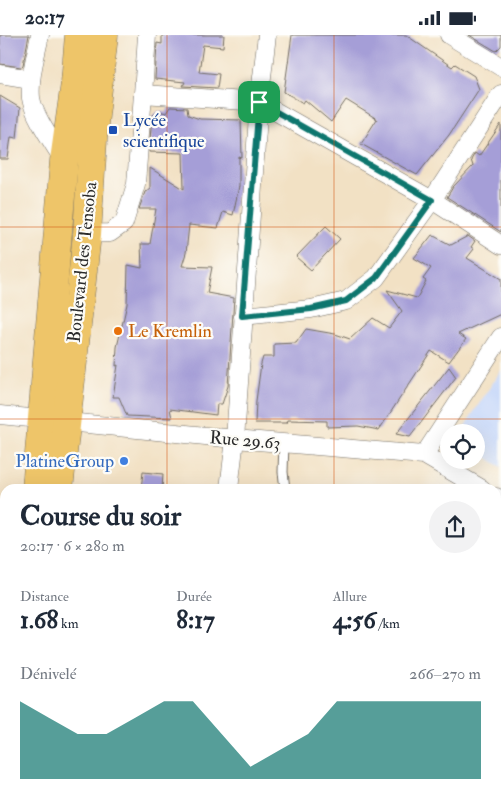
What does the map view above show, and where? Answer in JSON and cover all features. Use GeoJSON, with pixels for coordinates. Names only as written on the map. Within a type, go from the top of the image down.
{"type":"FeatureCollection","features":[{"type":"Feature","properties":{"kind":"main road","name":"Boulevard des Tensoba"},"geometry":{"type":"LineString","coordinates":[[58,484],[54,421],[64,161],[75,83],[78,35]]}},
{"type":"Feature","properties":{"kind":"main road","name":"Boulevard des Tensoba"},"geometry":{"type":"LineString","coordinates":[[37,484],[54,421],[87,234],[94,124],[104,35]]}},
{"type":"Feature","properties":{"kind":"street"},"geometry":{"type":"LineString","coordinates":[[40,35],[32,79],[31,99],[42,127],[64,161]]}},
{"type":"Feature","properties":{"kind":"street"},"geometry":{"type":"LineString","coordinates":[[87,234],[110,233],[124,223],[136,184],[148,35]]}},
{"type":"Feature","properties":{"kind":"street"},"geometry":{"type":"LineString","coordinates":[[230,484],[235,439],[242,316],[259,102],[267,35]]}},
{"type":"Feature","properties":{"kind":"street"},"geometry":{"type":"LineString","coordinates":[[449,35],[501,67]]}},
{"type":"Feature","properties":{"kind":"street"},"geometry":{"type":"LineString","coordinates":[[0,74],[32,79]]}},
{"type":"Feature","properties":{"kind":"street"},"geometry":{"type":"LineString","coordinates":[[143,94],[259,102],[432,200],[501,245]]}},
{"type":"Feature","properties":{"kind":"street"},"geometry":{"type":"LineString","coordinates":[[242,316],[311,309],[346,301],[376,278],[432,200],[501,94]]}},
{"type":"Feature","properties":{"kind":"street"},"geometry":{"type":"LineString","coordinates":[[424,455],[501,337]]}},
{"type":"Feature","properties":{"kind":"street","name":"Rue 29.63"},"geometry":{"type":"LineString","coordinates":[[0,415],[235,439],[424,455],[473,484]]}},
{"type":"Feature","properties":{"kind":"lane"},"geometry":{"type":"LineString","coordinates":[[284,443],[282,472],[284,484]]}},
{"type":"Feature","properties":{"kind":"shaded area"},"geometry":{"type":"Polygon","coordinates":[[[501,370],[501,467],[485,456],[485,424],[466,424],[501,370]]]}},
{"type":"Feature","properties":{"kind":"building"},"geometry":{"type":"Polygon","coordinates":[[[0,35],[29,35],[21,67],[0,64],[0,35]]]}},
{"type":"Feature","properties":{"kind":"building"},"geometry":{"type":"Polygon","coordinates":[[[162,35],[224,35],[223,47],[203,45],[199,72],[219,74],[217,88],[183,86],[185,82],[155,79],[157,43],[162,44],[162,35]]]}},
{"type":"Feature","properties":{"kind":"building"},"geometry":{"type":"Polygon","coordinates":[[[292,35],[406,35],[452,67],[455,64],[474,76],[479,89],[449,135],[417,175],[361,144],[377,119],[346,100],[331,122],[305,100],[303,103],[284,92],[292,35]]]}},
{"type":"Feature","properties":{"kind":"building"},"geometry":{"type":"Polygon","coordinates":[[[469,35],[501,35],[501,46],[496,51],[469,35]]]}},
{"type":"Feature","properties":{"kind":"building"},"geometry":{"type":"Polygon","coordinates":[[[0,96],[20,108],[17,138],[11,137],[8,159],[0,159],[0,96]]]}},
{"type":"Feature","properties":{"kind":"building"},"geometry":{"type":"Polygon","coordinates":[[[170,107],[187,108],[188,115],[200,119],[241,120],[242,158],[239,157],[239,186],[233,215],[223,212],[218,228],[189,225],[186,253],[182,266],[212,267],[207,293],[234,298],[228,386],[222,404],[217,404],[216,415],[170,409],[172,418],[127,416],[119,397],[113,397],[118,365],[116,366],[117,347],[127,304],[128,265],[142,268],[141,244],[150,244],[156,209],[139,209],[145,192],[150,188],[150,168],[184,189],[183,153],[149,152],[152,116],[159,111],[166,113],[170,107]]]}},
{"type":"Feature","properties":{"kind":"building"},"geometry":{"type":"Polygon","coordinates":[[[501,124],[501,232],[447,197],[453,187],[473,166],[471,160],[475,153],[479,156],[501,124]]]}},
{"type":"Feature","properties":{"kind":"building"},"geometry":{"type":"Polygon","coordinates":[[[326,226],[340,239],[311,270],[296,257],[326,226]]]}},
{"type":"Feature","properties":{"kind":"building"},"geometry":{"type":"Polygon","coordinates":[[[432,235],[451,245],[468,236],[475,241],[471,247],[474,249],[467,258],[501,279],[501,314],[458,334],[466,339],[449,362],[431,351],[379,430],[358,426],[327,427],[327,421],[288,420],[287,423],[255,423],[261,364],[263,357],[274,357],[274,344],[296,343],[306,329],[335,334],[350,339],[373,318],[389,328],[402,311],[387,290],[417,298],[426,281],[423,279],[431,268],[414,258],[432,235]]]}},
{"type":"Feature","properties":{"kind":"building"},"geometry":{"type":"Polygon","coordinates":[[[449,367],[456,377],[410,437],[396,434],[449,367]]]}},
{"type":"Feature","properties":{"kind":"building"},"geometry":{"type":"Polygon","coordinates":[[[143,472],[163,474],[162,484],[142,484],[143,472]]]}},
{"type":"Feature","properties":{"kind":"place","name":"Lycée scientifique"},"geometry":{"type":"Point","coordinates":[113,130]}},
{"type":"Feature","properties":{"kind":"place","name":"Le Kremlin"},"geometry":{"type":"Point","coordinates":[118,331]}},
{"type":"Feature","properties":{"kind":"place","name":"PlatineGroup"},"geometry":{"type":"Point","coordinates":[124,461]}},
{"type":"Feature","properties":{"kind":"route"},"geometry":{"type":"LineString","coordinates":[[259,102],[432,200],[376,278],[346,301],[311,309],[242,316],[259,102]]}}]}
